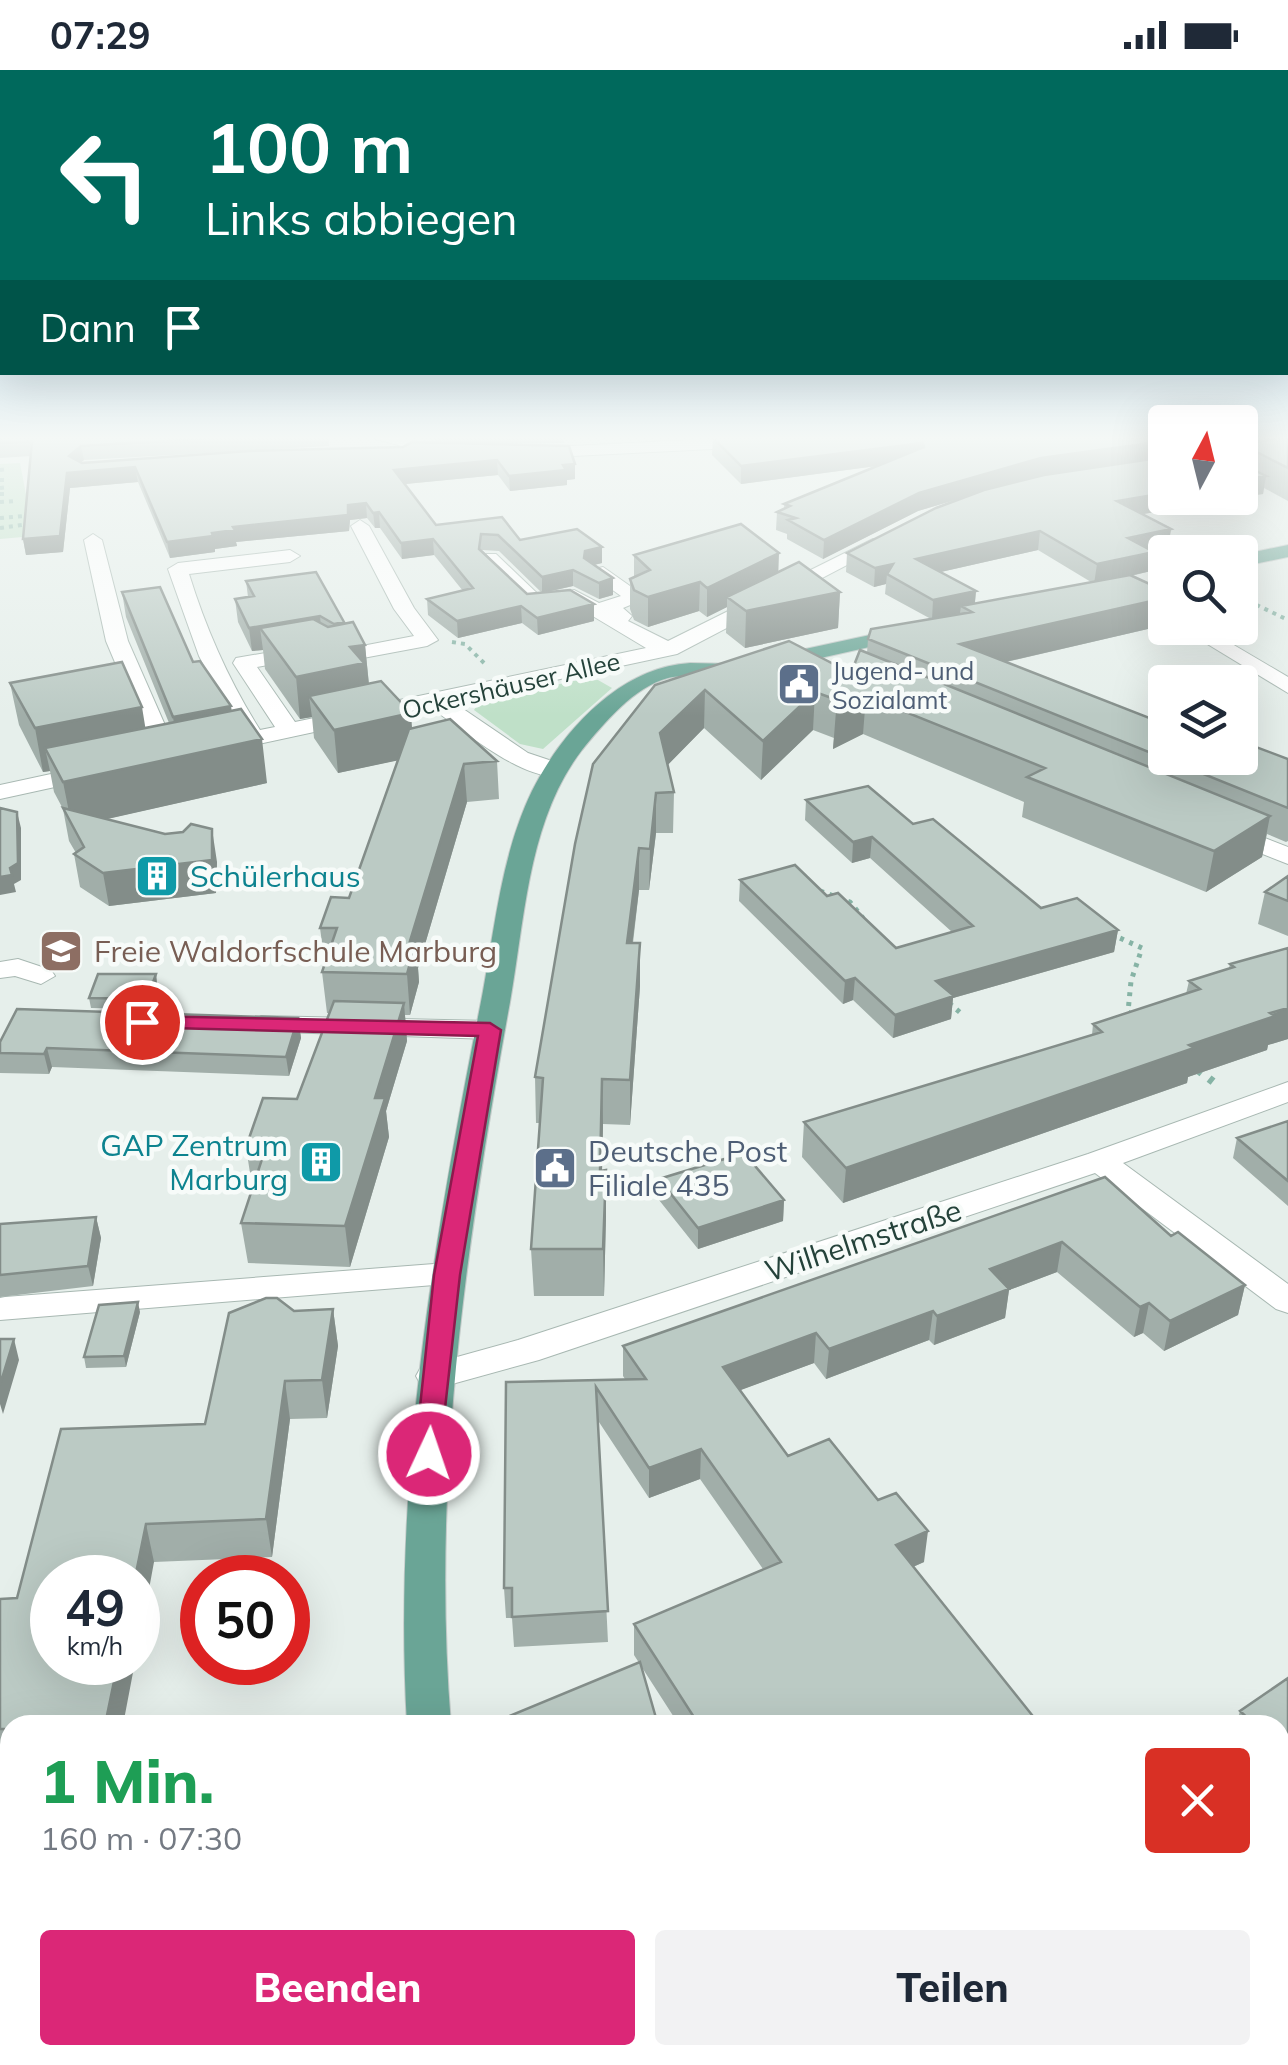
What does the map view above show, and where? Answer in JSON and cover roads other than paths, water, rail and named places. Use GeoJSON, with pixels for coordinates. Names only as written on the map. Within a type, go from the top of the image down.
{"type":"FeatureCollection","features":[{"type":"Feature","properties":{"kind":"main road"},"geometry":{"type":"LineString","coordinates":[[1258,557],[1288,551]]}},
{"type":"Feature","properties":{"kind":"main road"},"geometry":{"type":"LineString","coordinates":[[428,1715],[424,1651],[431,1417],[447,1275],[490,1030],[529,842],[556,770],[623,694],[666,672],[740,671],[924,629]]}},
{"type":"Feature","properties":{"kind":"main road"},"geometry":{"type":"LineString","coordinates":[[591,730],[666,672]]}},
{"type":"Feature","properties":{"kind":"street"},"geometry":{"type":"LineString","coordinates":[[290,732],[244,663],[324,650],[331,658],[428,640],[404,608],[362,530]]}},
{"type":"Feature","properties":{"kind":"street","name":"Ockershäuser Allee"},"geometry":{"type":"LineString","coordinates":[[93,540],[117,641],[175,755],[570,673],[666,672],[895,535]]}},
{"type":"Feature","properties":{"kind":"street"},"geometry":{"type":"LineString","coordinates":[[254,738],[210,662],[178,568],[290,556]]}},
{"type":"Feature","properties":{"kind":"street"},"geometry":{"type":"LineString","coordinates":[[489,558],[538,604],[574,596],[643,638],[666,672]]}},
{"type":"Feature","properties":{"kind":"street"},"geometry":{"type":"LineString","coordinates":[[596,571],[636,598],[606,607],[666,672]]}},
{"type":"Feature","properties":{"kind":"street"},"geometry":{"type":"LineString","coordinates":[[1219,645],[1288,686]]}},
{"type":"Feature","properties":{"kind":"street"},"geometry":{"type":"LineString","coordinates":[[808,654],[854,674]]}},
{"type":"Feature","properties":{"kind":"street"},"geometry":{"type":"LineString","coordinates":[[570,673],[666,672]]}},
{"type":"Feature","properties":{"kind":"street"},"geometry":{"type":"LineString","coordinates":[[438,702],[520,758],[556,770]]}},
{"type":"Feature","properties":{"kind":"street"},"geometry":{"type":"LineString","coordinates":[[0,792],[111,768]]}},
{"type":"Feature","properties":{"kind":"street"},"geometry":{"type":"LineString","coordinates":[[1199,819],[1288,856]]}},
{"type":"Feature","properties":{"kind":"street"},"geometry":{"type":"LineString","coordinates":[[0,970],[18,967],[42,976]]}},
{"type":"Feature","properties":{"kind":"street"},"geometry":{"type":"LineString","coordinates":[[226,1024],[490,1030]]}},
{"type":"Feature","properties":{"kind":"street"},"geometry":{"type":"LineString","coordinates":[[313,1061],[323,1027]]}},
{"type":"Feature","properties":{"kind":"street","name":"Wilhelmstraße"},"geometry":{"type":"LineString","coordinates":[[434,1376],[526,1351],[1099,1161],[1288,1091]]}},
{"type":"Feature","properties":{"kind":"street"},"geometry":{"type":"LineString","coordinates":[[1099,1161],[1288,1302]]}},
{"type":"Feature","properties":{"kind":"street"},"geometry":{"type":"LineString","coordinates":[[5,1309],[447,1275]]}},
{"type":"Feature","properties":{"kind":"place","name":"Jugend- und Sozialamt"},"geometry":{"type":"Point","coordinates":[799,684]}},
{"type":"Feature","properties":{"kind":"place","name":"Schülerhaus"},"geometry":{"type":"Point","coordinates":[157,876]}},
{"type":"Feature","properties":{"kind":"place","name":"Freie Waldorfschule Marburg"},"geometry":{"type":"Point","coordinates":[61,951]}},
{"type":"Feature","properties":{"kind":"place","name":"GAP Zentrum Marburg"},"geometry":{"type":"Point","coordinates":[321,1162]}},
{"type":"Feature","properties":{"kind":"place","name":"Deutsche Post Filiale 435"},"geometry":{"type":"Point","coordinates":[555,1168]}}]}
